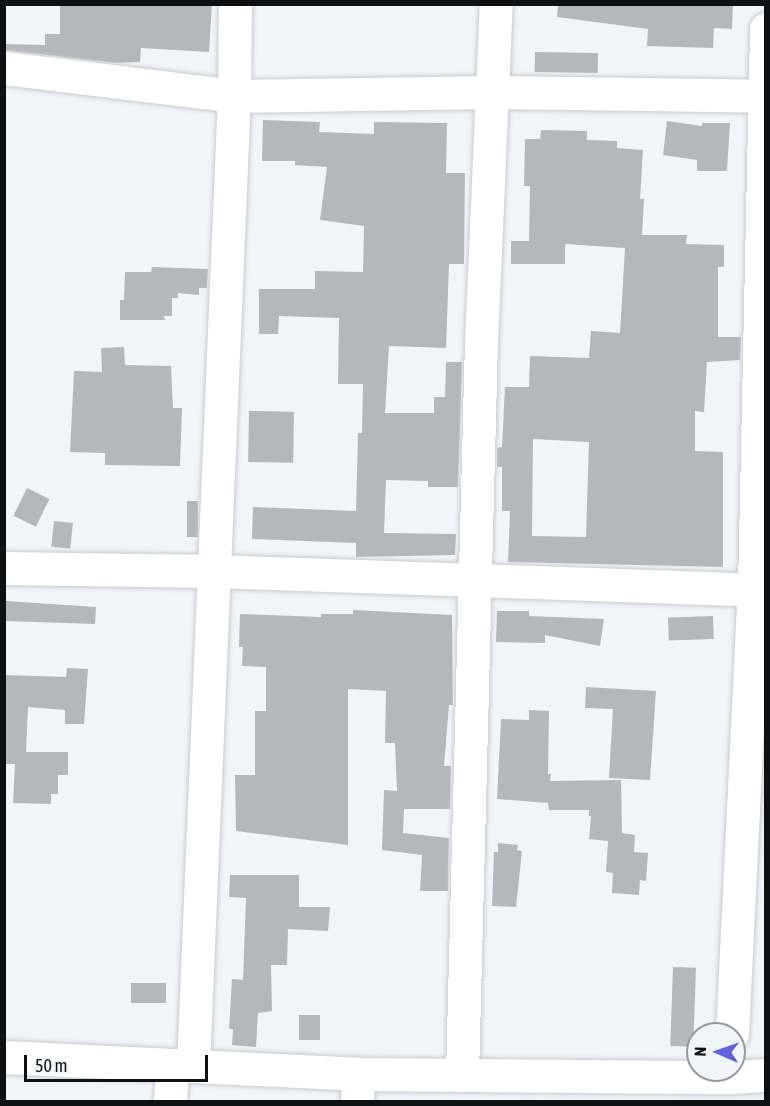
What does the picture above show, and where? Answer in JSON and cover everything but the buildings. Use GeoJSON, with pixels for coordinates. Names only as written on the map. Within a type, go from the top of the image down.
{"type":"FeatureCollection","features":[{"type":"Feature","properties":{"kind":"street"},"geometry":{"type":"LineString","coordinates":[[170,1101],[182,1066],[212,571],[234,96],[236,4]]}},
{"type":"Feature","properties":{"kind":"street"},"geometry":{"type":"LineString","coordinates":[[462,1075],[481,342],[496,4]]}},
{"type":"Feature","properties":{"kind":"street"},"geometry":{"type":"LineString","coordinates":[[733,1022],[760,590],[765,30]]}},
{"type":"Feature","properties":{"kind":"street"},"geometry":{"type":"LineString","coordinates":[[4,68],[234,96],[492,92],[764,96]]}},
{"type":"Feature","properties":{"kind":"street"},"geometry":{"type":"LineString","coordinates":[[4,568],[212,571],[760,590]]}},
{"type":"Feature","properties":{"kind":"street"},"geometry":{"type":"LineString","coordinates":[[4,1057],[182,1066],[358,1088],[462,1075],[538,1088],[730,1083],[765,1075]]}}]}
